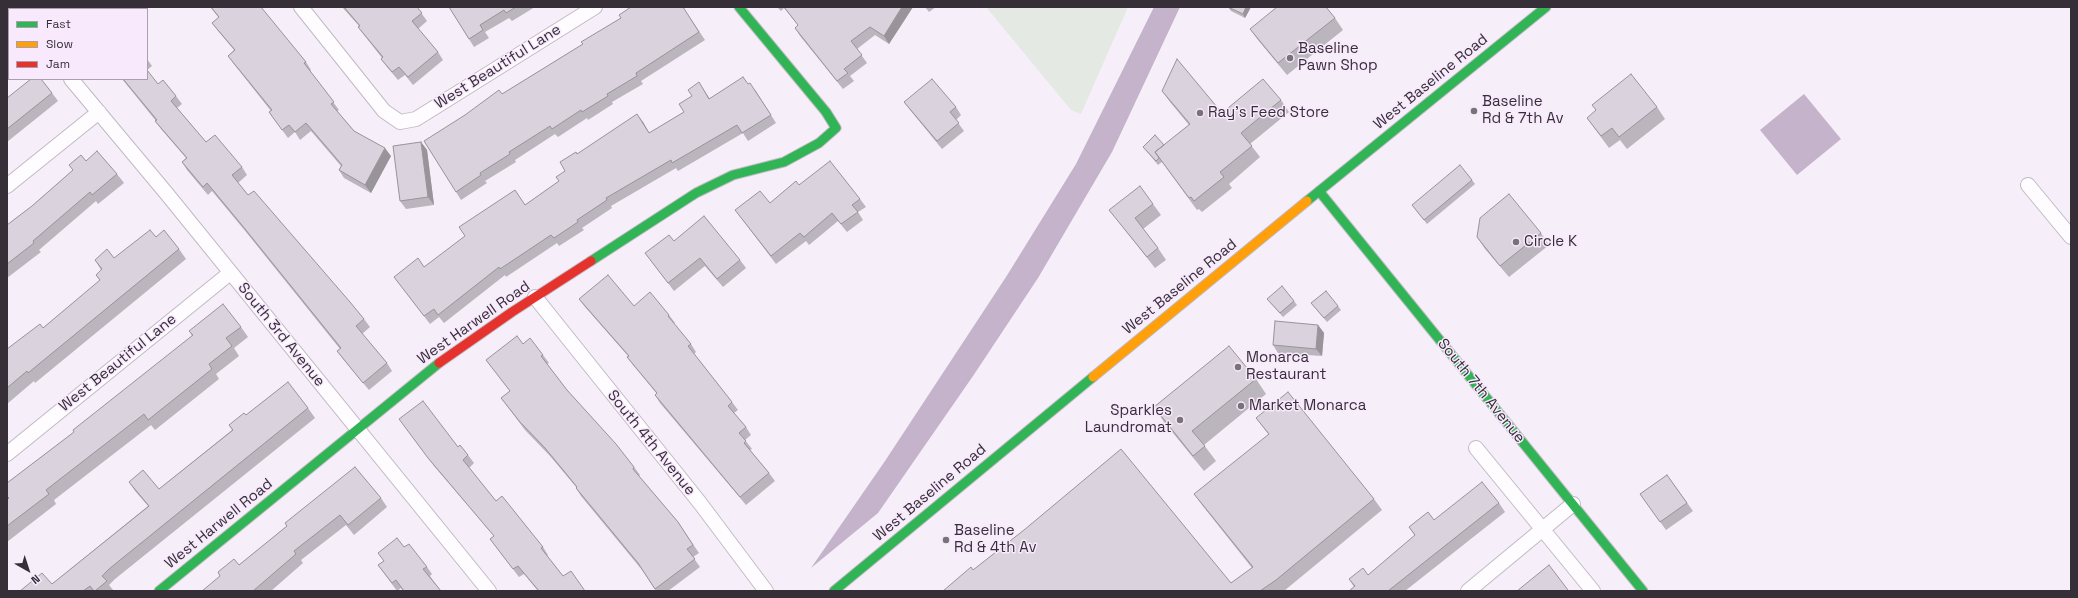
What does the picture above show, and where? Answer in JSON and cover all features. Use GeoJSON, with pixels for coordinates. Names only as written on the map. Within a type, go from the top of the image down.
{"type":"FeatureCollection","features":[{"type":"Feature","properties":{"kind":"main road","name":"West Harwell Road"},"geometry":{"type":"LineString","coordinates":[[159,591],[441,361],[535,296],[696,193],[733,175],[784,162],[819,143],[836,128],[826,112],[739,7]]}},
{"type":"Feature","properties":{"kind":"main road","name":"West Baseline Road"},"geometry":{"type":"LineString","coordinates":[[834,591],[1319,191],[1546,7]]}},
{"type":"Feature","properties":{"kind":"main road","name":"South 7th Avenue"},"geometry":{"type":"LineString","coordinates":[[1319,191],[1642,591]]}},
{"type":"Feature","properties":{"kind":"street","name":"West Beautiful Lane"},"geometry":{"type":"LineString","coordinates":[[301,7],[384,111],[400,122],[416,119],[595,7]]}},
{"type":"Feature","properties":{"kind":"street","name":"South 3rd Avenue"},"geometry":{"type":"LineString","coordinates":[[72,80],[489,591]]}},
{"type":"Feature","properties":{"kind":"street"},"geometry":{"type":"LineString","coordinates":[[7,186],[98,112]]}},
{"type":"Feature","properties":{"kind":"street"},"geometry":{"type":"LineString","coordinates":[[2028,185],[2071,237]]}},
{"type":"Feature","properties":{"kind":"street","name":"West Beautiful Lane"},"geometry":{"type":"LineString","coordinates":[[7,454],[230,273]]}},
{"type":"Feature","properties":{"kind":"street","name":"South 4th Avenue"},"geometry":{"type":"LineString","coordinates":[[535,296],[700,503],[766,591]]}},
{"type":"Feature","properties":{"kind":"street"},"geometry":{"type":"LineString","coordinates":[[1476,448],[1593,591]]}},
{"type":"Feature","properties":{"kind":"street"},"geometry":{"type":"LineString","coordinates":[[1468,591],[1573,504]]}},
{"type":"Feature","properties":{"kind":"shaded area"},"geometry":{"type":"Polygon","coordinates":[[[986,7],[1128,7],[1081,114],[1071,110],[986,7]]]}},
{"type":"Feature","properties":{"kind":"shaded area"},"geometry":{"type":"Polygon","coordinates":[[[1154,7],[1180,7],[1112,152],[1038,278],[973,376],[878,513],[811,568],[885,461],[1006,277],[1076,164],[1154,7]]]}},
{"type":"Feature","properties":{"kind":"shaded area"},"geometry":{"type":"Polygon","coordinates":[[[1804,94],[1841,139],[1797,175],[1760,130],[1804,94]]]}},
{"type":"Feature","properties":{"kind":"building"},"geometry":{"type":"Polygon","coordinates":[[[64,7],[108,8],[65,8],[64,7]]]}},
{"type":"Feature","properties":{"kind":"building"},"geometry":{"type":"Polygon","coordinates":[[[211,7],[261,7],[306,62],[304,63],[334,102],[331,104],[354,131],[385,148],[365,185],[339,170],[342,165],[306,123],[295,132],[289,125],[282,130],[269,112],[272,110],[228,56],[235,50],[212,23],[219,17],[211,7]]]}},
{"type":"Feature","properties":{"kind":"building"},"geometry":{"type":"Polygon","coordinates":[[[344,7],[417,7],[422,13],[412,21],[438,52],[408,77],[399,67],[392,72],[381,59],[383,57],[358,27],[360,26],[344,7]]]}},
{"type":"Feature","properties":{"kind":"building"},"geometry":{"type":"Polygon","coordinates":[[[449,7],[516,7],[506,13],[504,10],[480,25],[483,30],[469,39],[449,7]]]}},
{"type":"Feature","properties":{"kind":"building"},"geometry":{"type":"Polygon","coordinates":[[[631,7],[683,7],[699,32],[636,73],[637,76],[607,94],[608,96],[582,112],[581,110],[552,129],[550,126],[509,152],[510,154],[480,173],[481,175],[456,192],[424,141],[465,115],[499,90],[502,94],[583,44],[581,42],[621,18],[619,15],[631,7]]]}},
{"type":"Feature","properties":{"kind":"building"},"geometry":{"type":"Polygon","coordinates":[[[784,7],[902,7],[884,36],[870,27],[851,41],[862,55],[844,69],[848,73],[837,81],[795,28],[798,25],[784,7]]]}},
{"type":"Feature","properties":{"kind":"building"},"geometry":{"type":"Polygon","coordinates":[[[1228,7],[1246,7],[1243,14],[1228,7]]]}},
{"type":"Feature","properties":{"kind":"building","name":"Baseline Pawn Shop"},"geometry":{"type":"Polygon","coordinates":[[[1277,7],[1326,7],[1335,18],[1278,63],[1250,29],[1277,7]]]}},
{"type":"Feature","properties":{"kind":"building"},"geometry":{"type":"Polygon","coordinates":[[[1177,59],[1222,113],[1263,79],[1281,100],[1241,133],[1252,146],[1220,172],[1224,177],[1194,201],[1191,197],[1189,198],[1155,152],[1190,124],[1162,91],[1177,59]]]}},
{"type":"Feature","properties":{"kind":"building"},"geometry":{"type":"Polygon","coordinates":[[[148,71],[158,84],[163,80],[176,96],[171,101],[206,142],[215,135],[242,167],[232,175],[248,195],[254,191],[350,302],[364,319],[356,326],[387,363],[363,383],[337,351],[341,348],[241,224],[207,183],[203,187],[182,162],[187,158],[155,121],[157,120],[124,80],[148,80],[148,71]]]}},
{"type":"Feature","properties":{"kind":"building"},"geometry":{"type":"Polygon","coordinates":[[[1631,74],[1657,107],[1619,137],[1612,128],[1601,136],[1587,118],[1596,110],[1592,105],[1631,74]]]}},
{"type":"Feature","properties":{"kind":"building"},"geometry":{"type":"Polygon","coordinates":[[[743,77],[748,84],[750,83],[771,115],[742,133],[737,125],[672,163],[671,160],[606,198],[607,200],[577,220],[578,222],[554,238],[551,235],[500,269],[499,267],[438,315],[434,309],[424,316],[394,277],[418,258],[424,267],[465,236],[459,227],[515,190],[525,205],[559,181],[556,177],[565,171],[560,162],[576,152],[577,154],[637,114],[649,133],[684,112],[679,104],[692,96],[688,90],[699,82],[709,99],[743,77]]]}},
{"type":"Feature","properties":{"kind":"building"},"geometry":{"type":"Polygon","coordinates":[[[932,79],[956,107],[950,112],[959,123],[937,141],[904,102],[932,79]]]}},
{"type":"Feature","properties":{"kind":"building"},"geometry":{"type":"Polygon","coordinates":[[[30,80],[42,80],[52,93],[7,129],[7,98],[30,80]]]}},
{"type":"Feature","properties":{"kind":"building"},"geometry":{"type":"Polygon","coordinates":[[[1155,135],[1164,145],[1155,152],[1159,158],[1156,161],[1143,147],[1155,135]]]}},
{"type":"Feature","properties":{"kind":"building"},"geometry":{"type":"Polygon","coordinates":[[[421,142],[428,197],[400,201],[393,146],[421,142]]]}},
{"type":"Feature","properties":{"kind":"building"},"geometry":{"type":"Polygon","coordinates":[[[97,151],[117,174],[92,195],[90,192],[33,241],[34,243],[7,264],[7,225],[32,206],[73,170],[69,165],[81,155],[86,161],[97,151]]]}},
{"type":"Feature","properties":{"kind":"building"},"geometry":{"type":"Polygon","coordinates":[[[830,161],[860,199],[852,205],[858,212],[841,224],[832,213],[804,237],[800,233],[771,256],[735,210],[760,191],[770,203],[796,181],[799,185],[830,161]]]}},
{"type":"Feature","properties":{"kind":"building"},"geometry":{"type":"Polygon","coordinates":[[[1460,165],[1472,180],[1424,220],[1412,205],[1460,165]]]}},
{"type":"Feature","properties":{"kind":"building"},"geometry":{"type":"Polygon","coordinates":[[[1140,186],[1153,204],[1135,218],[1158,248],[1147,257],[1109,210],[1140,186]]]}},
{"type":"Feature","properties":{"kind":"building","name":"Circle K"},"geometry":{"type":"Polygon","coordinates":[[[1509,194],[1541,233],[1500,266],[1477,237],[1480,218],[1509,194]]]}},
{"type":"Feature","properties":{"kind":"building"},"geometry":{"type":"Polygon","coordinates":[[[704,216],[740,260],[717,279],[700,258],[668,283],[645,253],[669,235],[674,241],[704,216]]]}},
{"type":"Feature","properties":{"kind":"building"},"geometry":{"type":"Polygon","coordinates":[[[150,230],[156,237],[164,230],[179,249],[28,373],[27,371],[7,388],[7,349],[40,324],[43,328],[100,280],[96,275],[102,269],[95,260],[107,249],[114,258],[150,230]]]}},
{"type":"Feature","properties":{"kind":"building"},"geometry":{"type":"Polygon","coordinates":[[[608,275],[634,306],[650,292],[691,344],[688,346],[732,402],[728,406],[746,427],[739,433],[746,441],[744,443],[769,473],[740,497],[655,395],[657,393],[627,357],[629,356],[579,299],[608,275]]]}},
{"type":"Feature","properties":{"kind":"building"},"geometry":{"type":"Polygon","coordinates":[[[1282,286],[1294,301],[1280,313],[1267,299],[1282,286]]]}},
{"type":"Feature","properties":{"kind":"building"},"geometry":{"type":"Polygon","coordinates":[[[1326,291],[1338,306],[1324,318],[1311,303],[1326,291]]]}},
{"type":"Feature","properties":{"kind":"building"},"geometry":{"type":"Polygon","coordinates":[[[223,304],[241,327],[226,338],[232,346],[209,364],[212,369],[148,420],[144,414],[46,490],[49,494],[7,526],[7,500],[9,498],[7,496],[7,483],[74,432],[73,430],[193,335],[189,331],[223,304]]]}},
{"type":"Feature","properties":{"kind":"building"},"geometry":{"type":"Polygon","coordinates":[[[1275,321],[1318,325],[1316,349],[1273,345],[1275,321]]]}},
{"type":"Feature","properties":{"kind":"building"},"geometry":{"type":"Polygon","coordinates":[[[517,336],[523,344],[530,338],[543,355],[541,356],[567,390],[616,444],[634,467],[633,469],[678,522],[693,545],[687,549],[695,559],[655,589],[638,563],[576,488],[577,487],[501,398],[510,391],[486,360],[517,336]]]}},
{"type":"Feature","properties":{"kind":"building"},"geometry":{"type":"Polygon","coordinates":[[[1229,346],[1256,379],[1192,431],[1205,446],[1193,456],[1154,407],[1229,346]]]}},
{"type":"Feature","properties":{"kind":"building"},"geometry":{"type":"Polygon","coordinates":[[[288,382],[308,408],[109,569],[102,576],[107,581],[95,591],[90,586],[83,591],[20,591],[42,573],[52,584],[149,506],[129,482],[143,470],[159,489],[233,430],[229,425],[244,413],[246,415],[288,382]]]}},
{"type":"Feature","properties":{"kind":"building"},"geometry":{"type":"Polygon","coordinates":[[[1288,392],[1374,499],[1276,580],[1260,591],[943,591],[971,567],[973,570],[1024,530],[1121,449],[1231,583],[1253,567],[1194,494],[1269,434],[1256,418],[1288,392]]]}},
{"type":"Feature","properties":{"kind":"building"},"geometry":{"type":"Polygon","coordinates":[[[423,401],[458,447],[460,445],[468,455],[463,460],[496,501],[502,496],[543,547],[541,548],[563,576],[571,571],[585,591],[539,591],[518,566],[513,569],[490,539],[494,536],[428,458],[399,419],[423,401]]]}},
{"type":"Feature","properties":{"kind":"building"},"geometry":{"type":"Polygon","coordinates":[[[355,467],[381,498],[348,525],[340,515],[294,551],[296,554],[253,591],[202,591],[220,576],[218,572],[234,559],[239,565],[287,526],[285,523],[355,467]]]}},
{"type":"Feature","properties":{"kind":"building"},"geometry":{"type":"Polygon","coordinates":[[[1667,475],[1687,503],[1660,522],[1640,494],[1667,475]]]}},
{"type":"Feature","properties":{"kind":"building"},"geometry":{"type":"Polygon","coordinates":[[[1482,482],[1499,503],[1388,591],[1349,591],[1355,586],[1349,579],[1363,568],[1368,575],[1415,535],[1409,527],[1428,512],[1434,520],[1482,482]]]}},
{"type":"Feature","properties":{"kind":"building"},"geometry":{"type":"Polygon","coordinates":[[[397,538],[404,547],[409,544],[427,567],[423,569],[441,591],[404,591],[396,580],[392,583],[378,565],[384,561],[378,553],[397,538]]]}},
{"type":"Feature","properties":{"kind":"building"},"geometry":{"type":"Polygon","coordinates":[[[1549,565],[1568,590],[1567,591],[1517,591],[1549,565]]]}},
{"type":"Feature","properties":{"kind":"traffic: fast"},"geometry":{"type":"LineString","coordinates":[[591,261],[696,193],[733,175],[784,162],[819,143],[836,128],[826,112],[739,7]]}},
{"type":"Feature","properties":{"kind":"traffic: fast"},"geometry":{"type":"LineString","coordinates":[[1307,201],[1546,7]]}},
{"type":"Feature","properties":{"kind":"traffic: fast"},"geometry":{"type":"LineString","coordinates":[[1319,191],[1643,591]]}},
{"type":"Feature","properties":{"kind":"traffic: fast"},"geometry":{"type":"LineString","coordinates":[[159,591],[439,363]]}},
{"type":"Feature","properties":{"kind":"traffic: fast"},"geometry":{"type":"LineString","coordinates":[[834,591],[1093,377]]}},
{"type":"Feature","properties":{"kind":"traffic: slow"},"geometry":{"type":"LineString","coordinates":[[1093,377],[1307,201]]}},
{"type":"Feature","properties":{"kind":"traffic: jam"},"geometry":{"type":"LineString","coordinates":[[439,363],[512,312],[591,261]]}},
{"type":"Feature","properties":{"kind":"place","name":"Baseline Pawn Shop"},"geometry":{"type":"Point","coordinates":[1290,58]}},
{"type":"Feature","properties":{"kind":"place","name":"Baseline Rd & 7th Av"},"geometry":{"type":"Point","coordinates":[1474,111]}},
{"type":"Feature","properties":{"kind":"place","name":"Ray's Feed Store"},"geometry":{"type":"Point","coordinates":[1200,113]}},
{"type":"Feature","properties":{"kind":"place","name":"Circle K"},"geometry":{"type":"Point","coordinates":[1516,242]}},
{"type":"Feature","properties":{"kind":"place","name":"Monarca Restaurant"},"geometry":{"type":"Point","coordinates":[1238,367]}},
{"type":"Feature","properties":{"kind":"place","name":"Market Monarca"},"geometry":{"type":"Point","coordinates":[1241,406]}},
{"type":"Feature","properties":{"kind":"place","name":"Sparkles Laundromat"},"geometry":{"type":"Point","coordinates":[1180,420]}},
{"type":"Feature","properties":{"kind":"place","name":"Baseline Rd & 4th Av"},"geometry":{"type":"Point","coordinates":[946,540]}}]}
